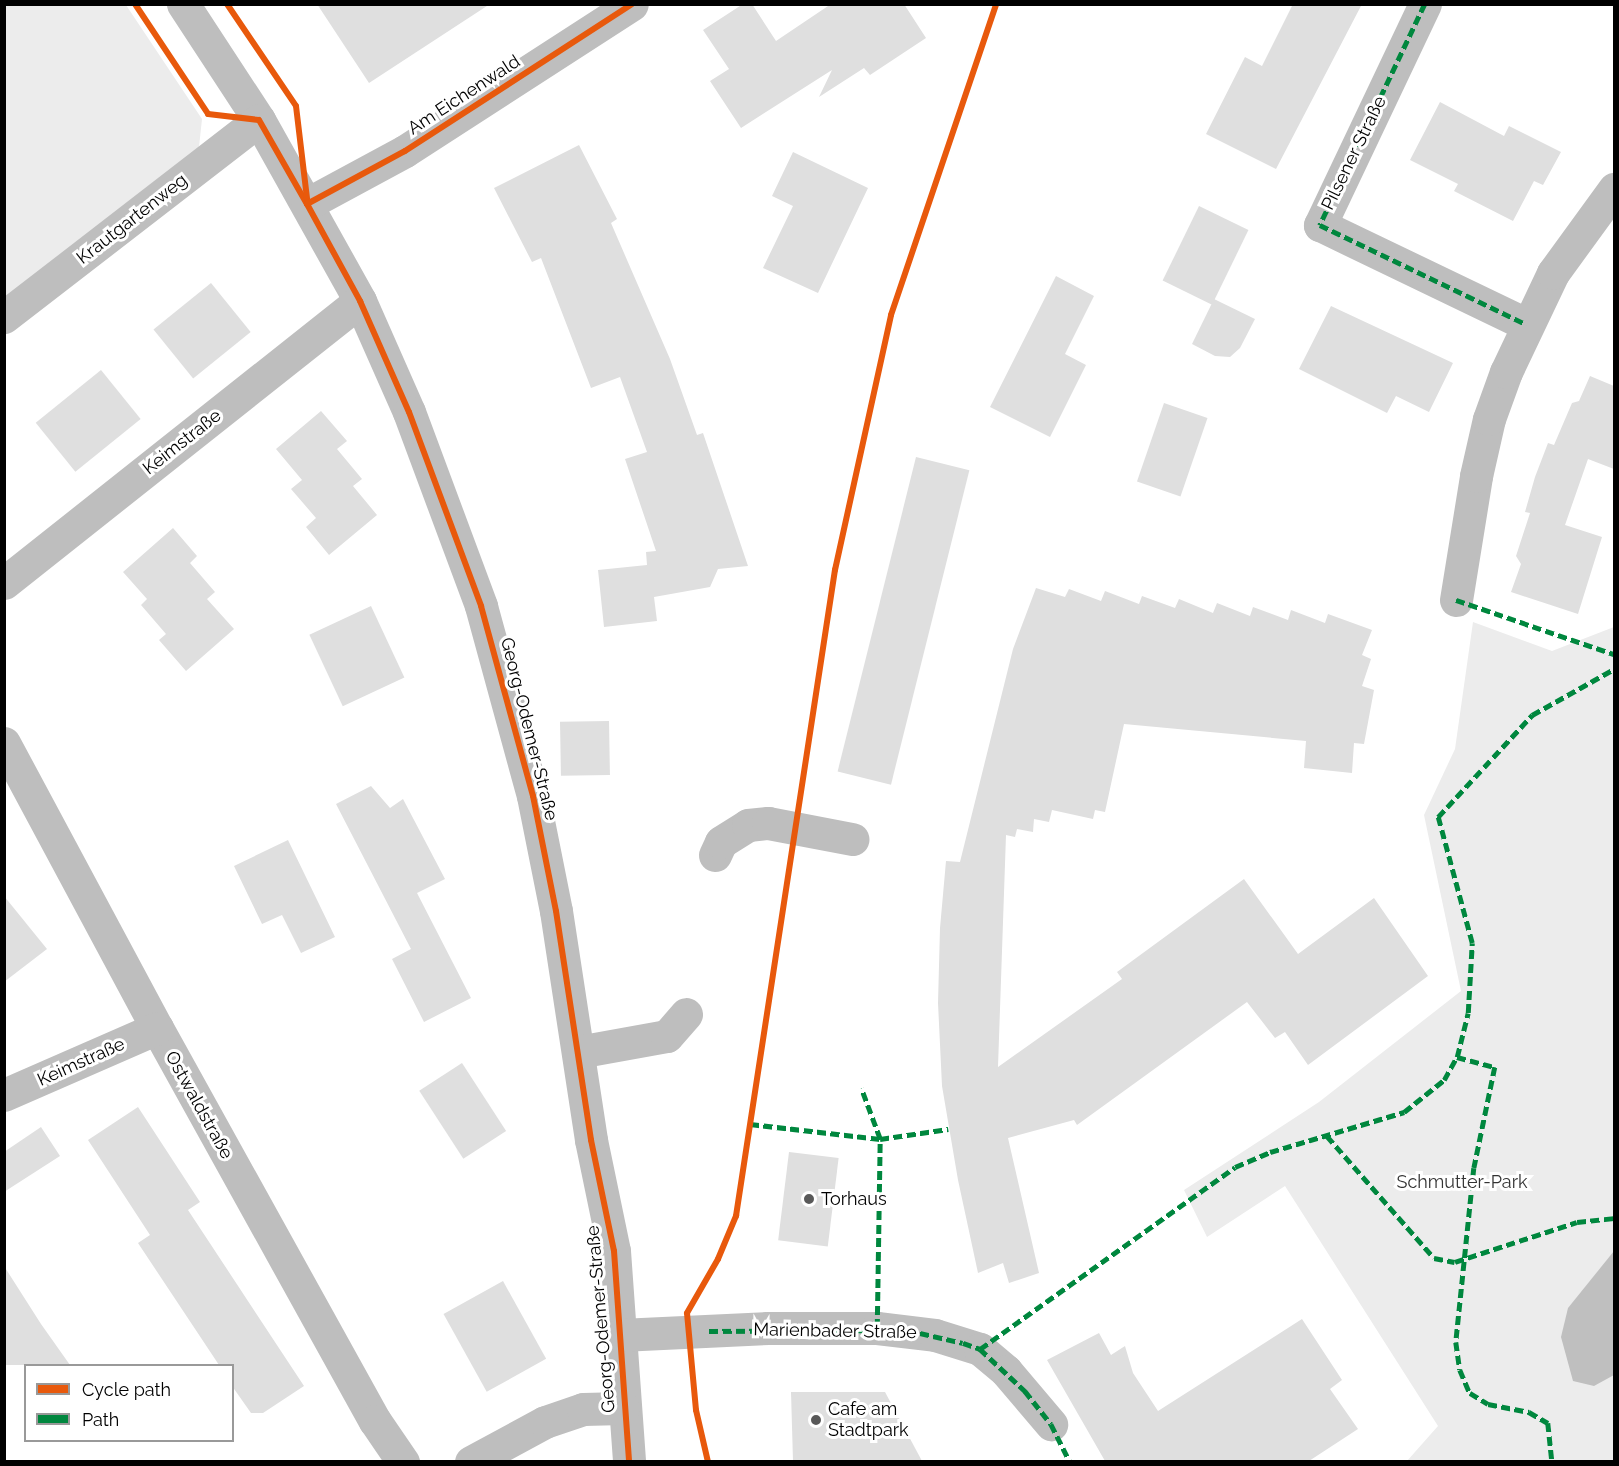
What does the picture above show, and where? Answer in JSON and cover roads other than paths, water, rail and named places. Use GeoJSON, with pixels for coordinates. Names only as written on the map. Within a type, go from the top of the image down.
{"type":"FeatureCollection","features":[{"type":"Feature","properties":{"kind":"street","name":"Georg-Odemer-Straße"},"geometry":{"type":"LineString","coordinates":[[183,4],[259,120],[308,204],[360,301],[452,520],[506,688],[556,911],[578,1052],[614,1251],[623,1408],[629,1461]]}},
{"type":"Feature","properties":{"kind":"street","name":"Am Eichenwald"},"geometry":{"type":"LineString","coordinates":[[308,204],[405,151],[632,4]]}},
{"type":"Feature","properties":{"kind":"street","name":"Pilsener Straße"},"geometry":{"type":"LineString","coordinates":[[1425,4],[1320,225],[1526,324]]}},
{"type":"Feature","properties":{"kind":"street","name":"Krautgartenweg"},"geometry":{"type":"LineString","coordinates":[[4,317],[259,120]]}},
{"type":"Feature","properties":{"kind":"street"},"geometry":{"type":"LineString","coordinates":[[1456,600],[1489,419],[1526,324],[1553,273],[1614,189]]}},
{"type":"Feature","properties":{"kind":"street","name":"Keimstraße"},"geometry":{"type":"LineString","coordinates":[[4,583],[360,301]]}},
{"type":"Feature","properties":{"kind":"street","name":"Ostwaldstraße"},"geometry":{"type":"LineString","coordinates":[[4,743],[157,1028],[375,1421],[403,1461]]}},
{"type":"Feature","properties":{"kind":"street"},"geometry":{"type":"LineString","coordinates":[[715,855],[722,842],[748,825],[768,823],[852,839]]}},
{"type":"Feature","properties":{"kind":"street"},"geometry":{"type":"LineString","coordinates":[[578,1052],[667,1036],[686,1014]]}},
{"type":"Feature","properties":{"kind":"street","name":"Keimstraße"},"geometry":{"type":"LineString","coordinates":[[4,1095],[157,1028]]}},
{"type":"Feature","properties":{"kind":"street","name":"Marienbader Straße"},"geometry":{"type":"LineString","coordinates":[[620,1335],[768,1328],[877,1328],[935,1335],[980,1349],[1012,1377],[1051,1424]]}},
{"type":"Feature","properties":{"kind":"street"},"geometry":{"type":"LineString","coordinates":[[471,1461],[545,1422],[583,1409],[623,1408]]}},
{"type":"Feature","properties":{"kind":"place","name":"Torhaus"},"geometry":{"type":"Point","coordinates":[809,1199]}},
{"type":"Feature","properties":{"kind":"place","name":"Cafe am Stadtpark"},"geometry":{"type":"Point","coordinates":[816,1420]}},
{"type":"Feature","properties":{"kind":"park label","name":"Schmutter-Park"},"geometry":{"type":"Point","coordinates":[1462,1182]}}]}
